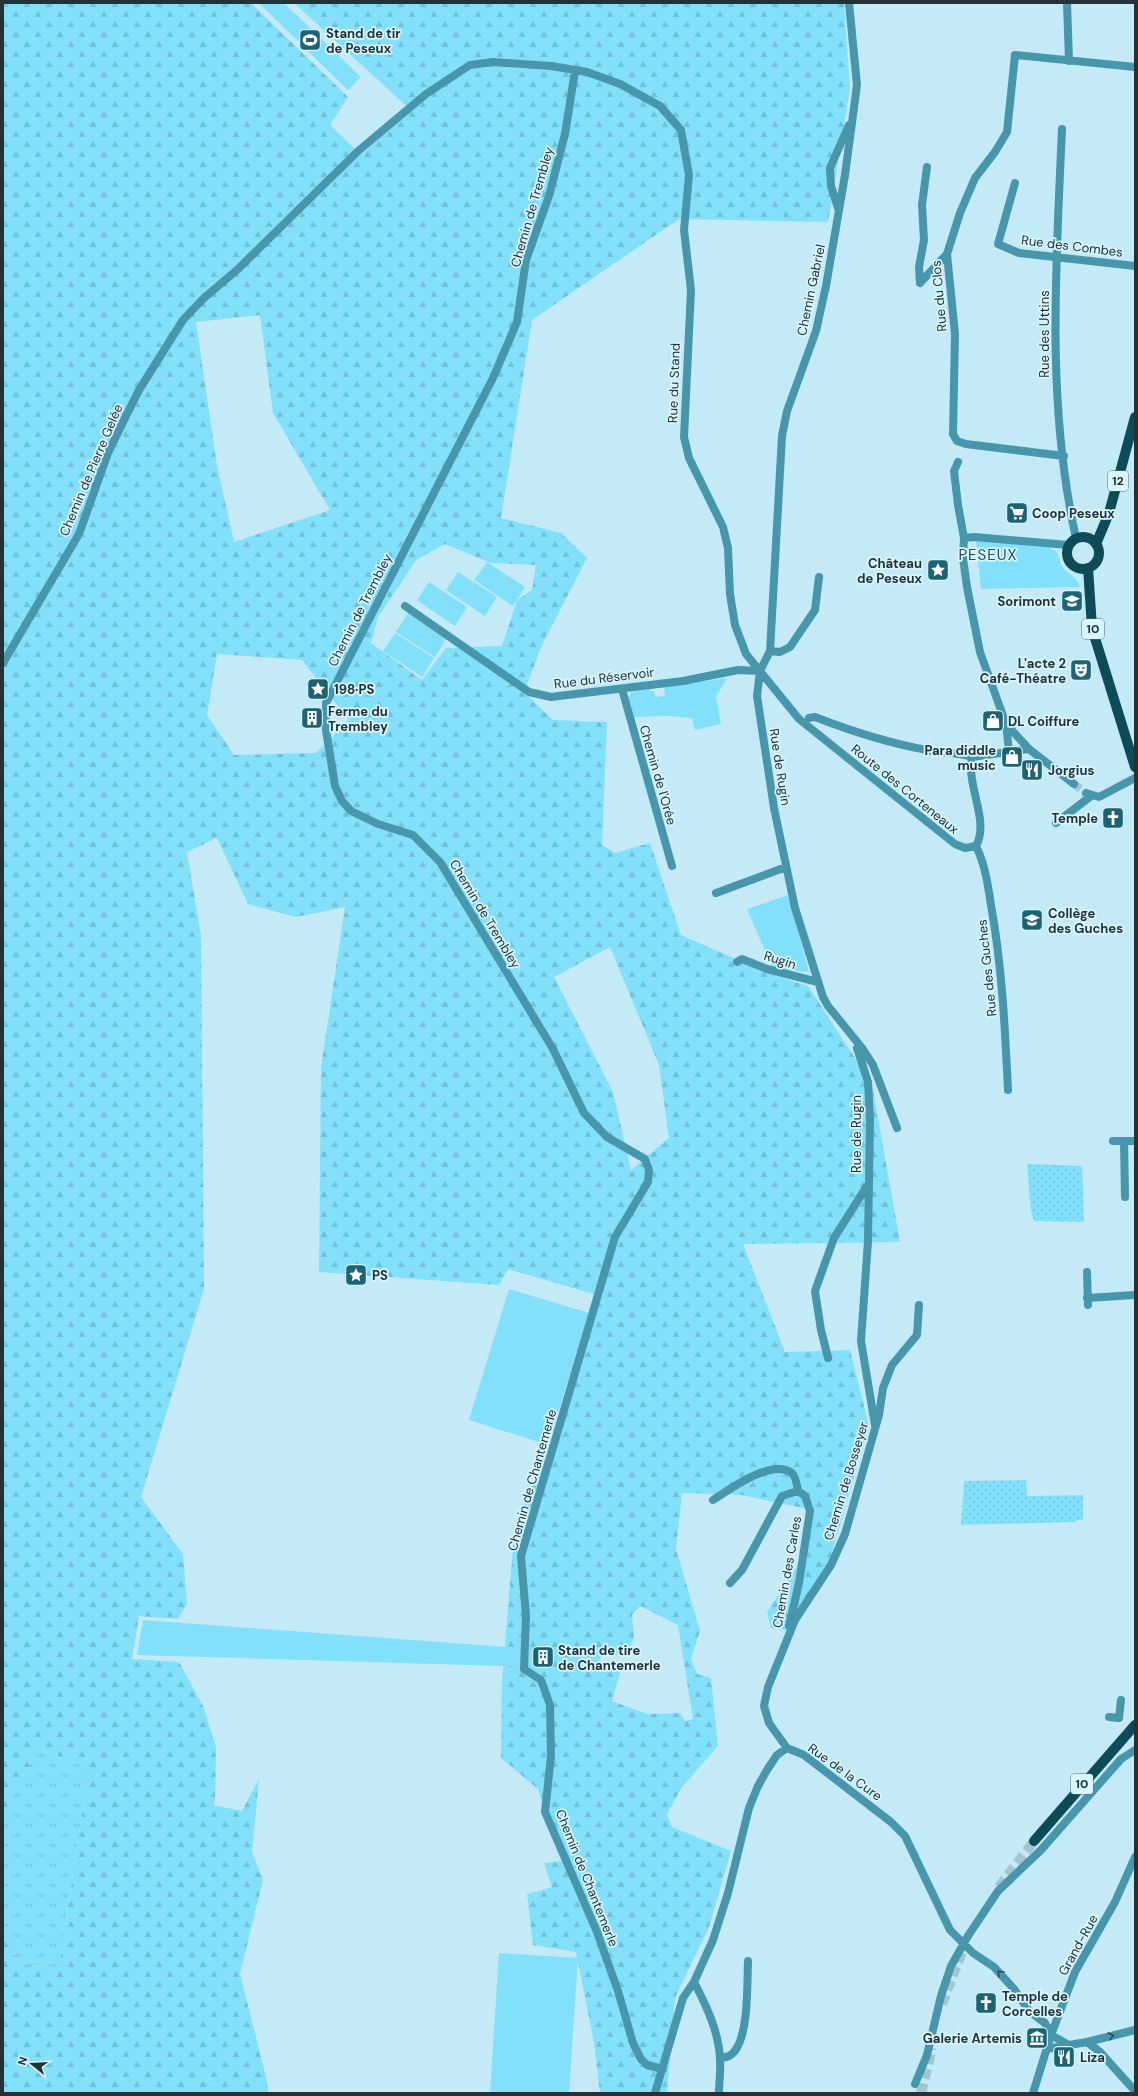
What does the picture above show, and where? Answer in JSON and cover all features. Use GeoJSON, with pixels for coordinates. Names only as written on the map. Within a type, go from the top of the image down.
{"type":"FeatureCollection","features":[{"type":"Feature","properties":{"kind":"main road","name":"12"},"geometry":{"type":"LineString","coordinates":[[1096,544],[1109,513],[1135,417]]}},
{"type":"Feature","properties":{"kind":"main road"},"geometry":{"type":"LineString","coordinates":[[1087,537],[1096,544],[1098,548],[1098,558],[1093,566],[1088,568],[1078,568],[1070,562],[1067,552],[1072,542],[1087,537]]}},
{"type":"Feature","properties":{"kind":"main road","name":"10"},"geometry":{"type":"LineString","coordinates":[[1088,568],[1092,626],[1133,754],[1135,767]]}},
{"type":"Feature","properties":{"kind":"main road","name":"10"},"geometry":{"type":"LineString","coordinates":[[1034,1841],[1135,1725]]}},
{"type":"Feature","properties":{"kind":"street","name":"Chemin Gabriel"},"geometry":{"type":"LineString","coordinates":[[760,671],[770,651],[782,436],[787,411],[816,331],[826,286],[857,85],[849,3]]}},
{"type":"Feature","properties":{"kind":"street"},"geometry":{"type":"LineString","coordinates":[[1067,3],[1069,61],[1135,67]]}},
{"type":"Feature","properties":{"kind":"street","name":"Rue du Clos"},"geometry":{"type":"LineString","coordinates":[[1064,456],[966,444],[957,441],[953,434],[955,334],[946,254],[960,213],[975,178],[995,152],[1007,132],[1016,56],[1069,61]]}},
{"type":"Feature","properties":{"kind":"street","name":"Chemin de Pierre Gelée"},"geometry":{"type":"LineString","coordinates":[[3,663],[79,534],[108,453],[139,390],[183,320],[193,309],[238,270],[357,152],[426,94],[470,64],[493,62],[551,66],[575,71]]}},
{"type":"Feature","properties":{"kind":"street","name":"Rue du Stand"},"geometry":{"type":"LineString","coordinates":[[575,71],[587,72],[620,84],[645,96],[660,106],[681,130],[689,175],[684,230],[690,290],[684,438],[689,458],[723,527],[728,548],[730,594],[735,625],[746,654],[760,671]]}},
{"type":"Feature","properties":{"kind":"street","name":"Chemin de Trembley"},"geometry":{"type":"LineString","coordinates":[[575,71],[565,134],[549,196],[526,260],[517,322],[493,378],[326,703],[326,730],[335,786],[342,801],[351,810],[378,824],[412,835],[440,862],[553,1049],[584,1113],[607,1137],[645,1158],[649,1170],[648,1182]]}},
{"type":"Feature","properties":{"kind":"street"},"geometry":{"type":"LineString","coordinates":[[838,211],[831,186],[830,168],[852,119]]}},
{"type":"Feature","properties":{"kind":"street","name":"Rue des Uttins"},"geometry":{"type":"LineString","coordinates":[[1062,129],[1057,258],[1055,377],[1072,542]]}},
{"type":"Feature","properties":{"kind":"street"},"geometry":{"type":"LineString","coordinates":[[927,167],[922,205],[924,240],[919,267],[920,283],[946,254]]}},
{"type":"Feature","properties":{"kind":"street","name":"Rue des Combes"},"geometry":{"type":"LineString","coordinates":[[1015,182],[998,244],[1019,253],[1135,266]]}},
{"type":"Feature","properties":{"kind":"street"},"geometry":{"type":"LineString","coordinates":[[958,462],[954,471],[958,506],[964,538],[963,558],[980,652],[1006,724],[1009,750]]}},
{"type":"Feature","properties":{"kind":"street"},"geometry":{"type":"LineString","coordinates":[[964,538],[974,537],[1072,542]]}},
{"type":"Feature","properties":{"kind":"street"},"geometry":{"type":"LineString","coordinates":[[770,651],[780,652],[790,647],[815,610],[819,577]]}},
{"type":"Feature","properties":{"kind":"street","name":"Rue du Réservoir"},"geometry":{"type":"LineString","coordinates":[[405,606],[529,692],[551,697],[683,681],[738,670],[760,671]]}},
{"type":"Feature","properties":{"kind":"street","name":"Route des Corteneaux"},"geometry":{"type":"LineString","coordinates":[[760,671],[799,719],[955,844],[965,848],[976,846],[981,837],[981,826],[970,766],[972,757]]}},
{"type":"Feature","properties":{"kind":"street","name":"Rue de Rugin"},"geometry":{"type":"LineString","coordinates":[[760,671],[757,696],[774,808],[795,908],[818,982],[828,1006],[855,1042],[862,1048],[873,1065],[897,1128]]}},
{"type":"Feature","properties":{"kind":"street","name":"Chemin de l'Orée"},"geometry":{"type":"LineString","coordinates":[[622,689],[672,866]]}},
{"type":"Feature","properties":{"kind":"street"},"geometry":{"type":"LineString","coordinates":[[809,718],[815,717],[852,731],[928,751],[964,754],[972,757],[1009,750],[1029,749]]}},
{"type":"Feature","properties":{"kind":"street"},"geometry":{"type":"LineString","coordinates":[[1006,724],[1029,749],[1074,784]]}},
{"type":"Feature","properties":{"kind":"street"},"geometry":{"type":"LineString","coordinates":[[1056,823],[1089,794],[1098,797],[1135,778]]}},
{"type":"Feature","properties":{"kind":"street","name":"Rue des Guches"},"geometry":{"type":"LineString","coordinates":[[976,846],[982,858],[996,934],[1004,1009],[1008,1090]]}},
{"type":"Feature","properties":{"kind":"street"},"geometry":{"type":"LineString","coordinates":[[716,893],[786,867]]}},
{"type":"Feature","properties":{"kind":"street","name":"Rugin"},"geometry":{"type":"LineString","coordinates":[[737,962],[742,959],[767,969],[818,982]]}},
{"type":"Feature","properties":{"kind":"street","name":"Rue de Rugin"},"geometry":{"type":"LineString","coordinates":[[828,1358],[821,1330],[815,1291],[834,1238],[868,1185],[870,1120],[868,1082],[863,1062],[855,1042]]}},
{"type":"Feature","properties":{"kind":"street"},"geometry":{"type":"LineString","coordinates":[[1113,1141],[1135,1141]]}},
{"type":"Feature","properties":{"kind":"street"},"geometry":{"type":"LineString","coordinates":[[1124,1141],[1124,1197]]}},
{"type":"Feature","properties":{"kind":"street","name":"Chemin de Chantemerle"},"geometry":{"type":"LineString","coordinates":[[648,1182],[615,1237],[521,1556],[526,1616],[524,1669],[541,1680],[550,1705],[551,1756],[545,1812],[597,1932],[618,1991],[633,2043],[641,2059],[647,2065],[663,2069]]}},
{"type":"Feature","properties":{"kind":"street"},"geometry":{"type":"LineString","coordinates":[[868,1185],[868,1241],[861,1341],[875,1428]]}},
{"type":"Feature","properties":{"kind":"street"},"geometry":{"type":"LineString","coordinates":[[1087,1272],[1087,1302],[1135,1295]]}},
{"type":"Feature","properties":{"kind":"street","name":"Chemin de Bosseyer"},"geometry":{"type":"LineString","coordinates":[[787,1748],[769,1723],[764,1706],[768,1687],[786,1639],[795,1620],[831,1565],[845,1534],[875,1428],[883,1388],[892,1365],[917,1335],[919,1305]]}},
{"type":"Feature","properties":{"kind":"street","name":"Chemin des Carles"},"geometry":{"type":"LineString","coordinates":[[713,1500],[754,1474],[776,1469],[791,1473],[795,1478],[798,1491],[805,1496],[810,1511],[799,1583],[786,1639]]}},
{"type":"Feature","properties":{"kind":"street","name":"Chemin des Carles"},"geometry":{"type":"LineString","coordinates":[[730,1583],[742,1570],[782,1496],[798,1491]]}},
{"type":"Feature","properties":{"kind":"street"},"geometry":{"type":"LineString","coordinates":[[1109,1717],[1119,1718],[1121,1700]]}},
{"type":"Feature","properties":{"kind":"street","name":"Rue de la Cure"},"geometry":{"type":"LineString","coordinates":[[655,2093],[683,1998],[694,1982],[713,1940],[728,1893],[749,1808],[758,1786],[777,1755],[787,1748],[804,1755],[891,1822],[905,1836],[950,1930],[963,1944],[994,1967],[1014,1988],[1029,2011],[1045,2024],[1051,2035]]}},
{"type":"Feature","properties":{"kind":"street"},"geometry":{"type":"LineString","coordinates":[[915,2084],[927,2056],[943,1989],[951,1966],[963,1944],[1005,1882],[1041,1850],[1121,1759],[1135,1750]]}},
{"type":"Feature","properties":{"kind":"street","name":"Grand-Rue"},"geometry":{"type":"LineString","coordinates":[[1033,2093],[1046,2049],[1075,1972],[1115,1902],[1135,1857]]}},
{"type":"Feature","properties":{"kind":"street"},"geometry":{"type":"LineString","coordinates":[[720,2058],[728,2057],[735,2052],[740,2041],[745,2011],[748,1961]]}},
{"type":"Feature","properties":{"kind":"street"},"geometry":{"type":"LineString","coordinates":[[694,1982],[707,2009],[718,2040],[720,2058],[719,2093]]}},
{"type":"Feature","properties":{"kind":"street"},"geometry":{"type":"LineString","coordinates":[[1046,2049],[1067,2044],[1087,2042],[1135,2030]]}},
{"type":"Feature","properties":{"kind":"street"},"geometry":{"type":"LineString","coordinates":[[1051,2035],[1067,2044]]}},
{"type":"Feature","properties":{"kind":"street"},"geometry":{"type":"LineString","coordinates":[[1087,2042],[1100,2052],[1135,2091]]}},
{"type":"Feature","properties":{"kind":"green space"},"geometry":{"type":"Polygon","coordinates":[[[3,3],[251,3],[348,97],[330,125],[361,155],[411,110],[294,3],[844,3],[850,89],[828,222],[679,219],[532,320],[501,518],[561,533],[587,558],[542,645],[524,692],[553,720],[607,722],[602,845],[615,853],[650,843],[681,935],[768,973],[808,986],[872,1084],[900,1242],[743,1244],[785,1352],[850,1350],[869,1426],[829,1562],[786,1630],[771,1628],[767,1612],[802,1559],[808,1509],[741,1495],[682,1493],[676,1549],[700,1631],[691,1659],[697,1674],[711,1678],[718,1746],[682,1787],[667,1814],[672,1827],[731,1851],[709,1927],[675,1998],[667,2093],[600,2093],[594,2042],[576,1952],[533,1945],[527,1894],[552,1887],[544,1863],[562,1861],[538,1789],[501,1758],[502,1682],[515,1523],[551,1446],[597,1295],[508,1269],[499,1285],[319,1272],[321,1068],[345,907],[296,917],[248,904],[217,838],[187,852],[201,936],[204,1289],[141,1497],[183,1554],[187,1604],[178,1619],[139,1616],[132,1659],[179,1662],[203,1706],[216,1747],[215,1801],[213,1805],[242,1811],[259,1779],[252,1852],[263,1880],[240,1974],[267,2081],[268,2093],[3,2093],[3,1938],[22,1966],[59,1967],[89,1766],[39,1750],[3,1815],[3,3]],[[260,315],[196,322],[217,466],[234,542],[330,510],[273,413],[260,315]],[[445,544],[416,560],[378,617],[371,643],[422,680],[446,648],[502,646],[517,600],[532,590],[536,565],[491,563],[445,544]],[[217,654],[207,715],[234,755],[316,753],[349,720],[302,660],[217,654]],[[610,947],[554,977],[613,1092],[631,1170],[669,1138],[659,1065],[610,947]],[[640,1606],[632,1615],[634,1638],[626,1654],[602,1655],[595,1668],[622,1666],[612,1701],[647,1714],[680,1713],[685,1721],[693,1719],[678,1625],[640,1606]]]}},
{"type":"Feature","properties":{"kind":"green space","name":"Stand de tir de Peseux"},"geometry":{"type":"Polygon","coordinates":[[[259,3],[284,3],[361,77],[348,90],[259,3]]]}},
{"type":"Feature","properties":{"kind":"green space"},"geometry":{"type":"Polygon","coordinates":[[[976,541],[1051,546],[1051,549],[1057,553],[1062,566],[1077,580],[1080,587],[981,589],[976,541]]]}},
{"type":"Feature","properties":{"kind":"green space"},"geometry":{"type":"Polygon","coordinates":[[[487,562],[525,587],[513,606],[474,580],[487,562]]]}},
{"type":"Feature","properties":{"kind":"green space"},"geometry":{"type":"Polygon","coordinates":[[[458,572],[497,597],[485,616],[446,590],[458,572]]]}},
{"type":"Feature","properties":{"kind":"green space"},"geometry":{"type":"Polygon","coordinates":[[[429,582],[467,607],[455,626],[417,600],[429,582]]]}},
{"type":"Feature","properties":{"kind":"green space"},"geometry":{"type":"Polygon","coordinates":[[[408,613],[446,639],[435,657],[396,632],[408,613]]]}},
{"type":"Feature","properties":{"kind":"green space"},"geometry":{"type":"Polygon","coordinates":[[[395,633],[434,658],[422,677],[383,651],[395,633]]]}},
{"type":"Feature","properties":{"kind":"green space"},"geometry":{"type":"Polygon","coordinates":[[[727,678],[716,697],[721,724],[695,730],[692,718],[667,716],[634,717],[629,698],[631,692],[650,689],[650,691],[654,691],[655,697],[665,696],[664,687],[727,678]]]}},
{"type":"Feature","properties":{"kind":"green space"},"geometry":{"type":"Polygon","coordinates":[[[788,895],[809,972],[773,969],[747,909],[788,895]]]}},
{"type":"Feature","properties":{"kind":"green space"},"geometry":{"type":"Polygon","coordinates":[[[1027,1164],[1082,1166],[1084,1222],[1034,1221],[1031,1211],[1027,1164]]]}},
{"type":"Feature","properties":{"kind":"green space"},"geometry":{"type":"Polygon","coordinates":[[[509,1289],[589,1313],[548,1445],[469,1420],[509,1289]]]}},
{"type":"Feature","properties":{"kind":"green space"},"geometry":{"type":"Polygon","coordinates":[[[1026,1480],[1027,1496],[1083,1495],[1083,1520],[1077,1520],[1075,1522],[961,1525],[964,1481],[1026,1480]]]}},
{"type":"Feature","properties":{"kind":"green space"},"geometry":{"type":"Polygon","coordinates":[[[143,1620],[534,1649],[536,1667],[137,1655],[143,1620]]]}},
{"type":"Feature","properties":{"kind":"green space"},"geometry":{"type":"Polygon","coordinates":[[[39,1750],[89,1766],[59,1967],[22,1966],[3,1938],[3,1815],[39,1750]]]}},
{"type":"Feature","properties":{"kind":"green space"},"geometry":{"type":"Polygon","coordinates":[[[499,1953],[578,1958],[569,2093],[490,2093],[499,1953]]]}},
{"type":"Feature","properties":{"kind":"tunnel"},"geometry":{"type":"LineString","coordinates":[[1074,784],[1086,793]]}},
{"type":"Feature","properties":{"kind":"tunnel"},"geometry":{"type":"LineString","coordinates":[[999,1887],[1034,1841]]}},
{"type":"Feature","properties":{"kind":"tunnel"},"geometry":{"type":"LineString","coordinates":[[942,2004],[963,1949]]}},
{"type":"Feature","properties":{"kind":"tunnel"},"geometry":{"type":"LineString","coordinates":[[921,2093],[932,2048]]}},
{"type":"Feature","properties":{"kind":"place","name":"Stand de tir de Peseux"},"geometry":{"type":"Point","coordinates":[310,40]}},
{"type":"Feature","properties":{"kind":"place","name":"Coop Peseux"},"geometry":{"type":"Point","coordinates":[1017,513]}},
{"type":"Feature","properties":{"kind":"place","name":"Château de Peseux"},"geometry":{"type":"Point","coordinates":[938,570]}},
{"type":"Feature","properties":{"kind":"place","name":"Sorimont"},"geometry":{"type":"Point","coordinates":[1072,601]}},
{"type":"Feature","properties":{"kind":"place","name":"L'acte 2 Café-Théatre"},"geometry":{"type":"Point","coordinates":[1081,670]}},
{"type":"Feature","properties":{"kind":"place","name":"198·PS"},"geometry":{"type":"Point","coordinates":[318,689]}},
{"type":"Feature","properties":{"kind":"place","name":"Ferme du Trembley"},"geometry":{"type":"Point","coordinates":[312,718]}},
{"type":"Feature","properties":{"kind":"place","name":"DL Coiffure"},"geometry":{"type":"Point","coordinates":[993,721]}},
{"type":"Feature","properties":{"kind":"place","name":"Para diddle music"},"geometry":{"type":"Point","coordinates":[1012,757]}},
{"type":"Feature","properties":{"kind":"place","name":"Jorgius"},"geometry":{"type":"Point","coordinates":[1032,770]}},
{"type":"Feature","properties":{"kind":"place","name":"Temple"},"geometry":{"type":"Point","coordinates":[1113,818]}},
{"type":"Feature","properties":{"kind":"place","name":"Collège des Guches"},"geometry":{"type":"Point","coordinates":[1032,920]}},
{"type":"Feature","properties":{"kind":"place","name":"PS"},"geometry":{"type":"Point","coordinates":[356,1275]}},
{"type":"Feature","properties":{"kind":"place","name":"Stand de tire de Chantemerle"},"geometry":{"type":"Point","coordinates":[543,1657]}},
{"type":"Feature","properties":{"kind":"place","name":"Temple de Corcelles"},"geometry":{"type":"Point","coordinates":[986,2003]}},
{"type":"Feature","properties":{"kind":"place","name":"Galerie Artemis"},"geometry":{"type":"Point","coordinates":[1037,2038]}},
{"type":"Feature","properties":{"kind":"place","name":"Liza"},"geometry":{"type":"Point","coordinates":[1064,2057]}},
{"type":"Feature","properties":{"kind":"district","name":"PESEUX"},"geometry":{"type":"Point","coordinates":[988,555]}}]}
